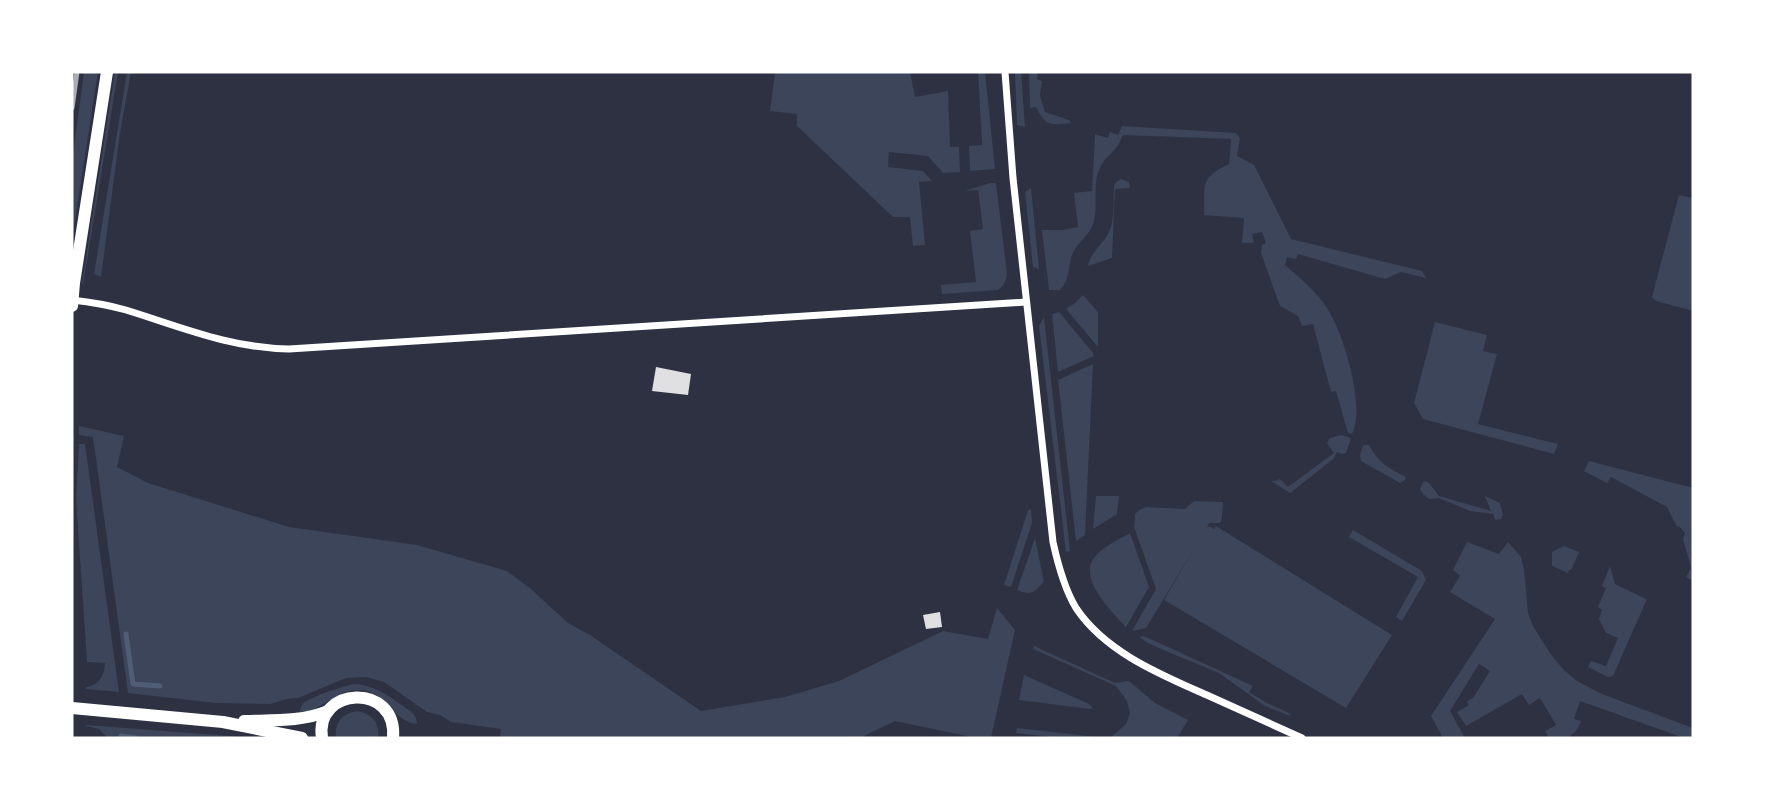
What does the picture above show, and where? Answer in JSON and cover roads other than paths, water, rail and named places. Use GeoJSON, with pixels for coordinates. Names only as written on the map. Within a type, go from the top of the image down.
{"type":"FeatureCollection","features":[{"type":"Feature","properties":{"kind":"street"},"geometry":{"type":"LineString","coordinates":[[72,306],[107,72]]}},
{"type":"Feature","properties":{"kind":"street"},"geometry":{"type":"LineString","coordinates":[[1005,72],[1013,178],[1053,542],[1063,580],[1078,611],[1103,638],[1142,664],[1302,738]]}},
{"type":"Feature","properties":{"kind":"street"},"geometry":{"type":"LineString","coordinates":[[72,300],[124,310],[226,342],[280,349],[1026,302]]}},
{"type":"Feature","properties":{"kind":"street"},"geometry":{"type":"LineString","coordinates":[[322,738],[323,721],[328,711],[336,703],[356,696],[377,702],[385,709],[391,718],[393,738]]}},
{"type":"Feature","properties":{"kind":"street"},"geometry":{"type":"LineString","coordinates":[[72,708],[223,722],[302,738]]}},
{"type":"Feature","properties":{"kind":"street"},"geometry":{"type":"LineString","coordinates":[[223,722],[296,720],[328,711]]}},
{"type":"Feature","properties":{"kind":"waterway"},"geometry":{"type":"LineString","coordinates":[[126,634],[133,684],[160,686]]}},
{"type":"Feature","properties":{"kind":"waterway"},"geometry":{"type":"LineString","coordinates":[[121,738],[136,738]]}},
{"type":"Feature","properties":{"kind":"railway"},"geometry":{"type":"LineString","coordinates":[[72,108],[77,72]]}}]}
